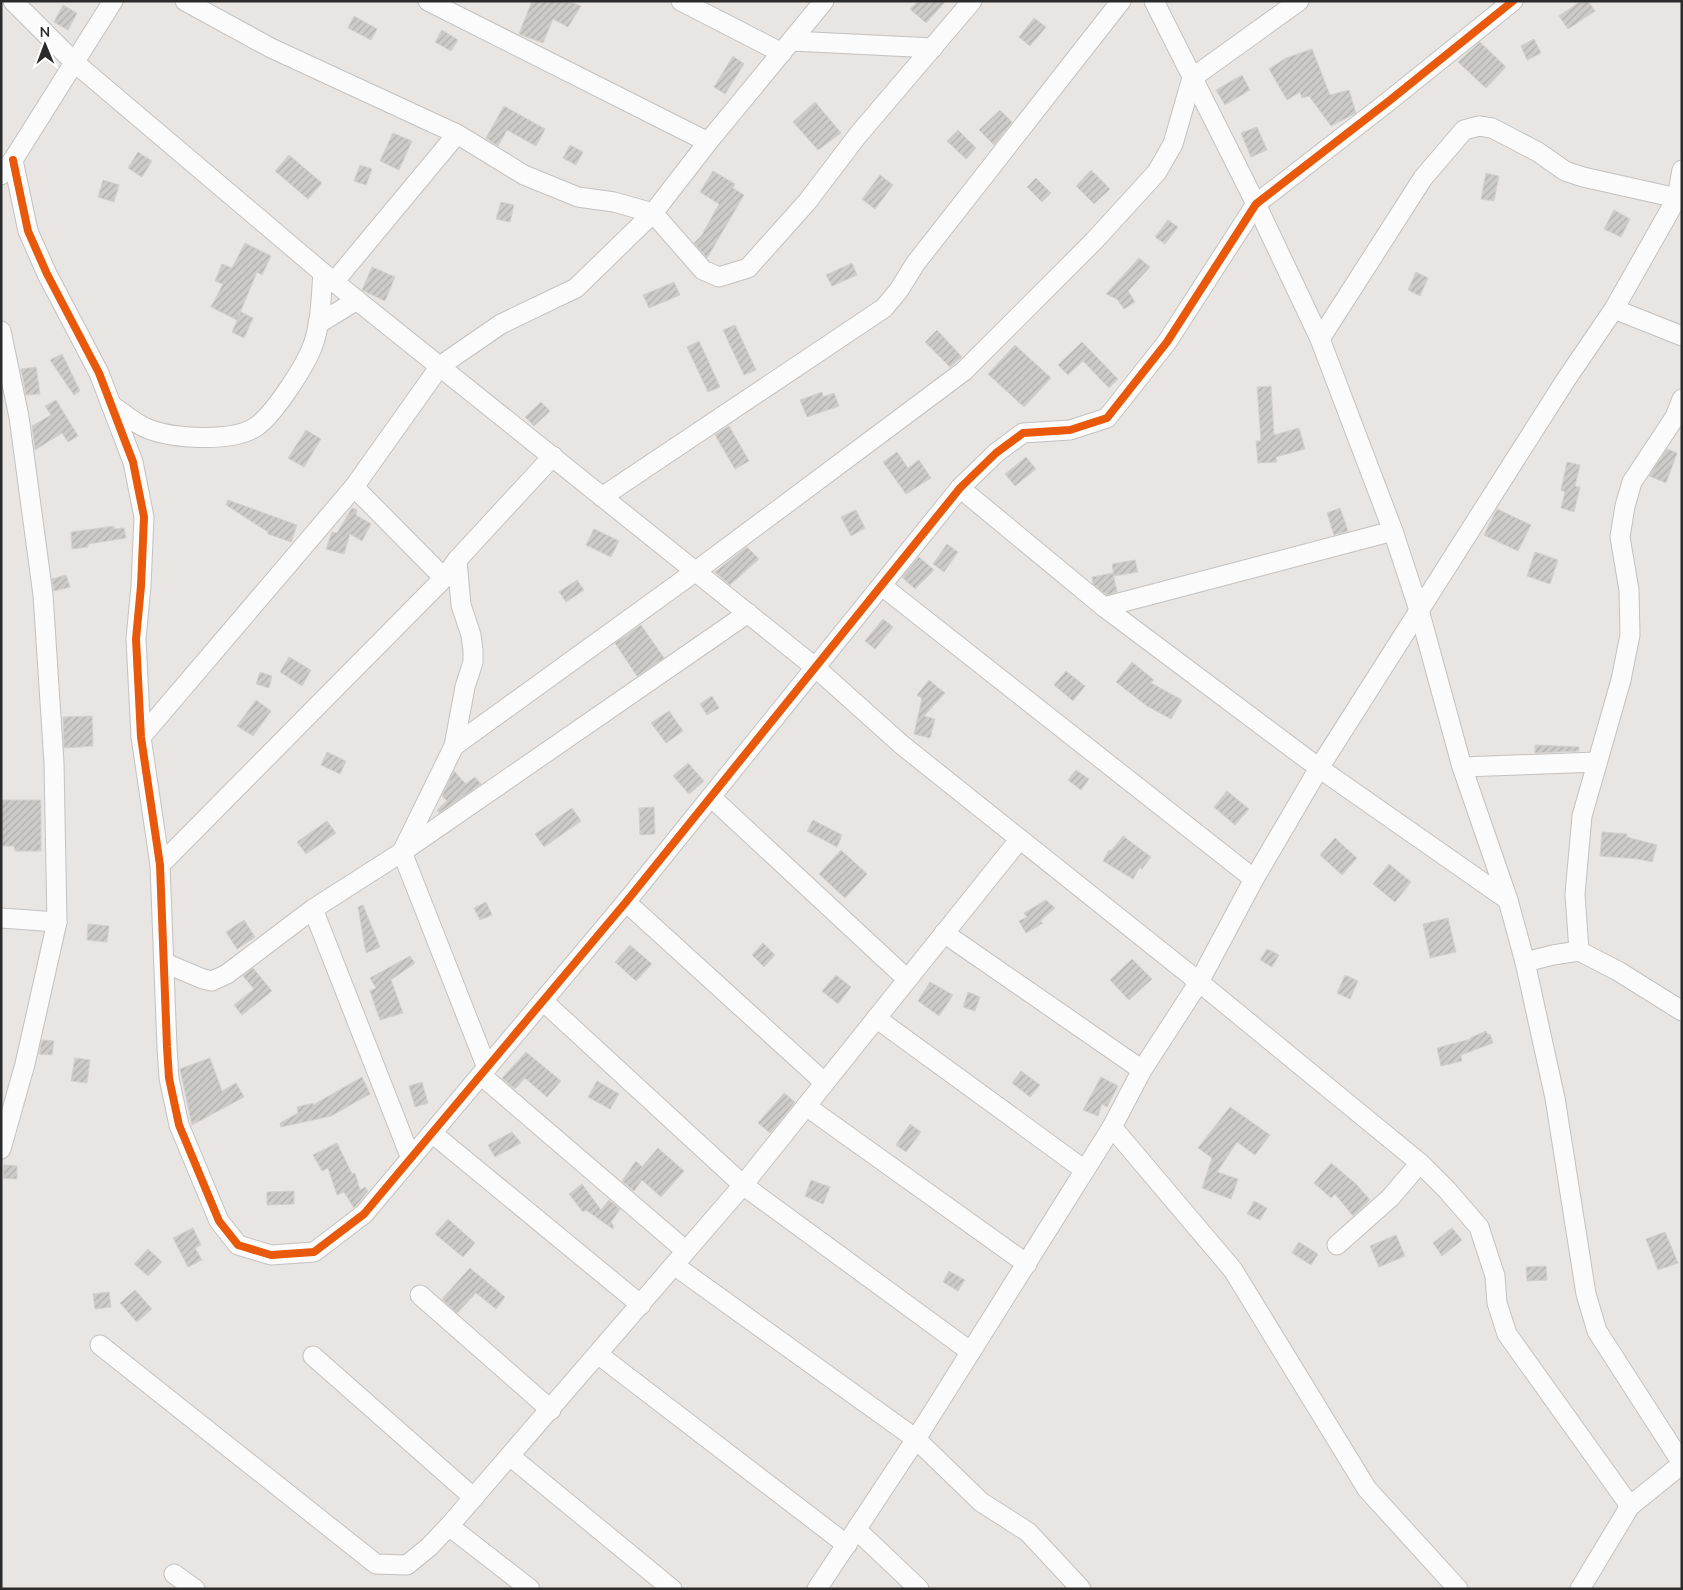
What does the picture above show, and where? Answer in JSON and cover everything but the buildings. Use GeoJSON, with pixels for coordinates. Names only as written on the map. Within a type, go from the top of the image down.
{"type":"FeatureCollection","features":[{"type":"Feature","properties":{"kind":"street"},"geometry":{"type":"LineString","coordinates":[[13,1],[74,62],[328,278],[816,668],[902,745],[1199,982],[1420,1163],[1447,1190],[1479,1227],[1496,1276],[1497,1302],[1507,1334],[1630,1506]]}},
{"type":"Feature","properties":{"kind":"street"},"geometry":{"type":"LineString","coordinates":[[113,1],[7,168],[28,231],[47,274],[99,373],[133,462],[144,517],[141,586],[136,639],[141,737],[160,865],[167,1054],[179,1125],[218,1220],[238,1245],[271,1255],[314,1252],[364,1214],[410,1156],[432,1134],[626,902],[960,488],[996,453],[1023,433],[1070,430],[1107,418],[1167,342],[1256,204],[1514,1]]}},
{"type":"Feature","properties":{"kind":"street"},"geometry":{"type":"LineString","coordinates":[[185,1],[271,48],[456,134],[524,175],[578,197],[614,202],[653,213],[703,270],[720,277],[748,268],[807,202],[858,135],[972,1]]}},
{"type":"Feature","properties":{"kind":"street"},"geometry":{"type":"LineString","coordinates":[[428,1],[708,142]]}},
{"type":"Feature","properties":{"kind":"street"},"geometry":{"type":"LineString","coordinates":[[681,1],[787,47],[933,48]]}},
{"type":"Feature","properties":{"kind":"street"},"geometry":{"type":"LineString","coordinates":[[141,737],[354,487],[440,366],[501,324],[576,288],[653,213],[708,142],[824,1]]}},
{"type":"Feature","properties":{"kind":"street"},"geometry":{"type":"LineString","coordinates":[[602,496],[884,308],[899,290],[915,264],[1121,1]]}},
{"type":"Feature","properties":{"kind":"street"},"geometry":{"type":"LineString","coordinates":[[1154,1],[1256,204],[1320,339],[1393,531],[1419,610],[1462,767],[1508,900],[1526,962],[1555,1098],[1586,1294],[1597,1331],[1682,1464],[1630,1506],[1580,1589]]}},
{"type":"Feature","properties":{"kind":"street"},"geometry":{"type":"LineString","coordinates":[[454,746],[696,571],[964,371],[1094,241],[1157,172],[1173,144],[1192,78],[1299,1]]}},
{"type":"Feature","properties":{"kind":"street"},"geometry":{"type":"LineString","coordinates":[[1320,339],[1424,178],[1464,130],[1479,126],[1492,128],[1538,152],[1565,171],[1583,177],[1677,198]]}},
{"type":"Feature","properties":{"kind":"street"},"geometry":{"type":"LineString","coordinates":[[111,405],[146,428],[189,438],[232,437],[257,426],[294,382],[313,345],[328,278],[456,134]]}},
{"type":"Feature","properties":{"kind":"street"},"geometry":{"type":"LineString","coordinates":[[818,1589],[916,1439],[1027,1264],[1083,1169],[1112,1127],[1142,1070],[1199,982],[1254,879],[1319,768],[1565,381],[1614,309],[1677,198],[1681,176]]}},
{"type":"Feature","properties":{"kind":"street"},"geometry":{"type":"LineString","coordinates":[[318,324],[357,300]]}},
{"type":"Feature","properties":{"kind":"street"},"geometry":{"type":"LineString","coordinates":[[1614,309],[1682,336]]}},
{"type":"Feature","properties":{"kind":"street"},"geometry":{"type":"LineString","coordinates":[[1,331],[19,417],[43,595],[54,762],[57,922],[25,1064],[1,1149]]}},
{"type":"Feature","properties":{"kind":"street"},"geometry":{"type":"LineString","coordinates":[[1579,951],[1575,894],[1582,816],[1621,680],[1630,635],[1629,590],[1620,537],[1625,506],[1632,482],[1678,419],[1682,399]]}},
{"type":"Feature","properties":{"kind":"street"},"geometry":{"type":"LineString","coordinates":[[160,865],[444,578],[457,560],[553,456]]}},
{"type":"Feature","properties":{"kind":"street"},"geometry":{"type":"LineString","coordinates":[[354,487],[444,578]]}},
{"type":"Feature","properties":{"kind":"street"},"geometry":{"type":"LineString","coordinates":[[960,488],[1104,607],[1319,768],[1508,900]]}},
{"type":"Feature","properties":{"kind":"street"},"geometry":{"type":"LineString","coordinates":[[1104,607],[1393,531]]}},
{"type":"Feature","properties":{"kind":"street"},"geometry":{"type":"LineString","coordinates":[[457,560],[461,605],[471,635],[473,662],[465,687],[454,746],[402,852],[484,1072],[680,1258],[916,1439],[982,1502],[1028,1532],[1081,1589]]}},
{"type":"Feature","properties":{"kind":"street"},"geometry":{"type":"LineString","coordinates":[[882,586],[1254,879]]}},
{"type":"Feature","properties":{"kind":"street"},"geometry":{"type":"LineString","coordinates":[[165,963],[203,979],[212,980],[227,974],[313,909],[402,852],[748,613]]}},
{"type":"Feature","properties":{"kind":"street"},"geometry":{"type":"LineString","coordinates":[[1462,767],[1597,762]]}},
{"type":"Feature","properties":{"kind":"street"},"geometry":{"type":"LineString","coordinates":[[711,797],[907,979]]}},
{"type":"Feature","properties":{"kind":"street"},"geometry":{"type":"LineString","coordinates":[[100,1345],[376,1564],[407,1565],[449,1526],[474,1498],[599,1355],[743,1185],[1019,840]]}},
{"type":"Feature","properties":{"kind":"street"},"geometry":{"type":"LineString","coordinates":[[626,902],[825,1083]]}},
{"type":"Feature","properties":{"kind":"street"},"geometry":{"type":"LineString","coordinates":[[313,909],[410,1156]]}},
{"type":"Feature","properties":{"kind":"street"},"geometry":{"type":"LineString","coordinates":[[1,918],[57,922]]}},
{"type":"Feature","properties":{"kind":"street"},"geometry":{"type":"LineString","coordinates":[[944,933],[1142,1070]]}},
{"type":"Feature","properties":{"kind":"street"},"geometry":{"type":"LineString","coordinates":[[1526,962],[1579,951],[1618,971],[1682,1011]]}},
{"type":"Feature","properties":{"kind":"street"},"geometry":{"type":"LineString","coordinates":[[543,1001],[743,1185],[971,1352]]}},
{"type":"Feature","properties":{"kind":"street"},"geometry":{"type":"LineString","coordinates":[[876,1018],[1083,1169]]}},
{"type":"Feature","properties":{"kind":"street"},"geometry":{"type":"LineString","coordinates":[[806,1106],[1027,1264]]}},
{"type":"Feature","properties":{"kind":"street"},"geometry":{"type":"LineString","coordinates":[[1112,1127],[1233,1270],[1367,1489],[1458,1589]]}},
{"type":"Feature","properties":{"kind":"street"},"geometry":{"type":"LineString","coordinates":[[432,1134],[641,1305]]}},
{"type":"Feature","properties":{"kind":"street"},"geometry":{"type":"LineString","coordinates":[[1337,1245],[1390,1198],[1420,1163]]}},
{"type":"Feature","properties":{"kind":"street"},"geometry":{"type":"LineString","coordinates":[[420,1295],[551,1410]]}},
{"type":"Feature","properties":{"kind":"street"},"geometry":{"type":"LineString","coordinates":[[599,1355],[852,1538],[914,1587]]}},
{"type":"Feature","properties":{"kind":"street"},"geometry":{"type":"LineString","coordinates":[[313,1356],[474,1498]]}},
{"type":"Feature","properties":{"kind":"street"},"geometry":{"type":"LineString","coordinates":[[510,1456],[672,1589]]}},
{"type":"Feature","properties":{"kind":"street"},"geometry":{"type":"LineString","coordinates":[[449,1526],[530,1589]]}},
{"type":"Feature","properties":{"kind":"street"},"geometry":{"type":"LineString","coordinates":[[174,1574],[195,1589]]}},
{"type":"Feature","properties":{"kind":"cycle path"},"geometry":{"type":"LineString","coordinates":[[13,160],[28,231],[47,274],[99,373],[133,462],[144,517],[141,586],[136,639],[141,737],[160,865],[169,1078],[179,1125],[219,1221],[238,1245],[271,1255],[314,1252],[364,1214],[626,902],[960,488],[996,453],[1023,433],[1070,430],[1107,418],[1167,342],[1256,204],[1389,101],[1513,1]]}}]}
